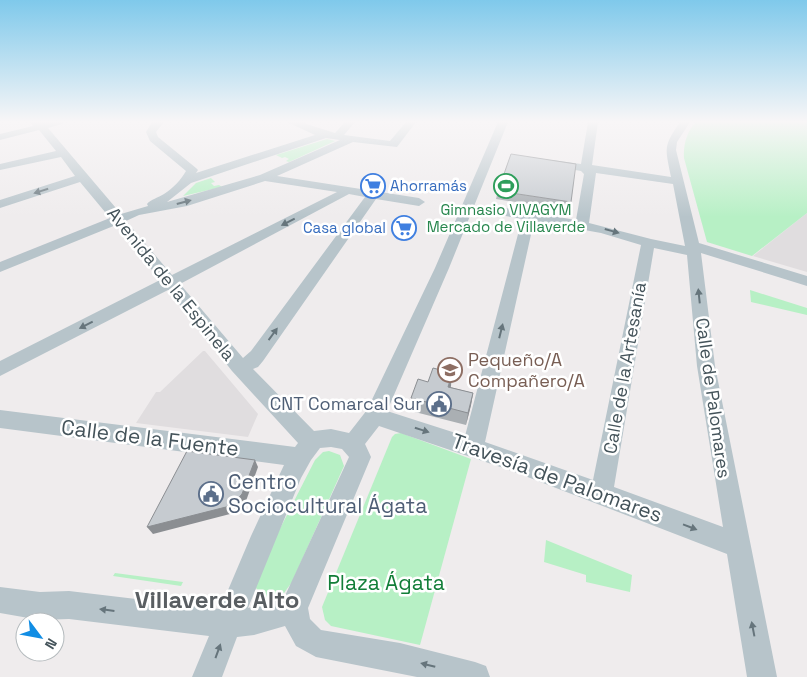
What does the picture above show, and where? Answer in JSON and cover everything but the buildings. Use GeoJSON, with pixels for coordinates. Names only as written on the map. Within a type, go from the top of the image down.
{"type":"FeatureCollection","features":[{"type":"Feature","properties":{"kind":"street"},"geometry":{"type":"LineString","coordinates":[[0,167],[61,154]]}},
{"type":"Feature","properties":{"kind":"street","name":"Avenida de la Espinela"},"geometry":{"type":"LineString","coordinates":[[64,154],[82,178],[119,219],[239,366],[276,408],[306,450]]}},
{"type":"Feature","properties":{"kind":"street"},"geometry":{"type":"LineString","coordinates":[[0,267],[136,212],[168,197],[187,180],[192,170],[172,154]]}},
{"type":"Feature","properties":{"kind":"street"},"geometry":{"type":"LineString","coordinates":[[187,180],[273,154]]}},
{"type":"Feature","properties":{"kind":"street"},"geometry":{"type":"LineString","coordinates":[[136,212],[182,203],[264,177],[318,154]]}},
{"type":"Feature","properties":{"kind":"street"},"geometry":{"type":"LineString","coordinates":[[475,677],[400,658],[316,643],[304,636],[297,623],[294,608],[360,457],[358,448],[352,444],[375,416],[442,268],[490,154]]}},
{"type":"Feature","properties":{"kind":"street"},"geometry":{"type":"LineString","coordinates":[[582,225],[590,173],[586,168],[588,154]]}},
{"type":"Feature","properties":{"kind":"street","name":"Calle de Palomares"},"geometry":{"type":"LineString","coordinates":[[672,154],[693,249],[706,366],[762,677]]}},
{"type":"Feature","properties":{"kind":"street"},"geometry":{"type":"LineString","coordinates":[[539,162],[677,182]]}},
{"type":"Feature","properties":{"kind":"street"},"geometry":{"type":"LineString","coordinates":[[264,177],[419,202]]}},
{"type":"Feature","properties":{"kind":"street"},"geometry":{"type":"LineString","coordinates":[[0,204],[82,178]]}},
{"type":"Feature","properties":{"kind":"street"},"geometry":{"type":"LineString","coordinates":[[0,369],[343,194],[346,190]]}},
{"type":"Feature","properties":{"kind":"street"},"geometry":{"type":"LineString","coordinates":[[239,366],[252,362],[257,356],[373,195]]}},
{"type":"Feature","properties":{"kind":"street"},"geometry":{"type":"LineString","coordinates":[[494,210],[610,231],[648,243],[693,249],[807,281]]}},
{"type":"Feature","properties":{"kind":"street"},"geometry":{"type":"LineString","coordinates":[[473,447],[529,216]]}},
{"type":"Feature","properties":{"kind":"street","name":"Calle de la Artesanía"},"geometry":{"type":"LineString","coordinates":[[602,493],[648,243]]}},
{"type":"Feature","properties":{"kind":"street","name":"Travesía de Palomares"},"geometry":{"type":"LineString","coordinates":[[375,416],[473,447],[602,493],[737,545]]}},
{"type":"Feature","properties":{"kind":"street","name":"Calle de la Fuente"},"geometry":{"type":"LineString","coordinates":[[2,421],[306,450],[321,438],[338,439],[352,444]]}},
{"type":"Feature","properties":{"kind":"street"},"geometry":{"type":"LineString","coordinates":[[207,677],[259,545],[306,450]]}},
{"type":"Feature","properties":{"kind":"street"},"geometry":{"type":"LineString","coordinates":[[0,600],[40,606],[69,605],[227,624],[254,622],[279,615],[294,608]]}},
{"type":"Feature","properties":{"kind":"shaded area"},"geometry":{"type":"Polygon","coordinates":[[[807,213],[807,272],[753,256],[807,213]]]}},
{"type":"Feature","properties":{"kind":"shaded area"},"geometry":{"type":"Polygon","coordinates":[[[205,351],[258,414],[248,437],[136,423],[156,392],[160,392],[205,351]]]}},
{"type":"Feature","properties":{"kind":"green space"},"geometry":{"type":"Polygon","coordinates":[[[307,154],[289,162],[286,161],[289,159],[276,155],[307,154]]]}},
{"type":"Feature","properties":{"kind":"green space"},"geometry":{"type":"Polygon","coordinates":[[[684,154],[807,154],[807,213],[752,256],[707,242],[684,154]]]}},
{"type":"Feature","properties":{"kind":"green space"},"geometry":{"type":"Polygon","coordinates":[[[211,178],[215,182],[211,183],[214,186],[219,185],[222,187],[183,196],[196,183],[211,178]]]}},
{"type":"Feature","properties":{"kind":"green space"},"geometry":{"type":"Polygon","coordinates":[[[750,290],[807,308],[807,315],[751,302],[750,290]]]}},
{"type":"Feature","properties":{"kind":"green space","name":"Plaza Ágata"},"geometry":{"type":"Polygon","coordinates":[[[401,433],[471,459],[420,645],[331,626],[325,620],[322,607],[392,437],[395,434],[401,433]]]}},
{"type":"Feature","properties":{"kind":"green space"},"geometry":{"type":"Polygon","coordinates":[[[329,451],[340,455],[344,466],[292,582],[284,593],[270,599],[260,595],[255,586],[266,556],[315,460],[323,452],[329,451]]]}},
{"type":"Feature","properties":{"kind":"green space"},"geometry":{"type":"Polygon","coordinates":[[[546,540],[632,575],[630,592],[586,582],[586,575],[544,562],[546,540]]]}},
{"type":"Feature","properties":{"kind":"green space"},"geometry":{"type":"Polygon","coordinates":[[[115,573],[183,582],[181,586],[113,576],[115,573]]]}},
{"type":"Feature","properties":{"kind":"place","name":"Ahorramás"},"geometry":{"type":"Point","coordinates":[373,186]}},
{"type":"Feature","properties":{"kind":"place","name":"Gimnasio VIVAGYM Mercado de Villaverde"},"geometry":{"type":"Point","coordinates":[506,186]}},
{"type":"Feature","properties":{"kind":"place","name":"Casa global"},"geometry":{"type":"Point","coordinates":[404,228]}},
{"type":"Feature","properties":{"kind":"place","name":"Pequeño/A Compañero/A"},"geometry":{"type":"Point","coordinates":[450,370]}},
{"type":"Feature","properties":{"kind":"place","name":"CNT Comarcal Sur"},"geometry":{"type":"Point","coordinates":[439,404]}},
{"type":"Feature","properties":{"kind":"place","name":"Centro Sociocultural Ágata"},"geometry":{"type":"Point","coordinates":[211,494]}},
{"type":"Feature","properties":{"kind":"district","name":"Villaverde Alto"},"geometry":{"type":"Point","coordinates":[217,600]}}]}
